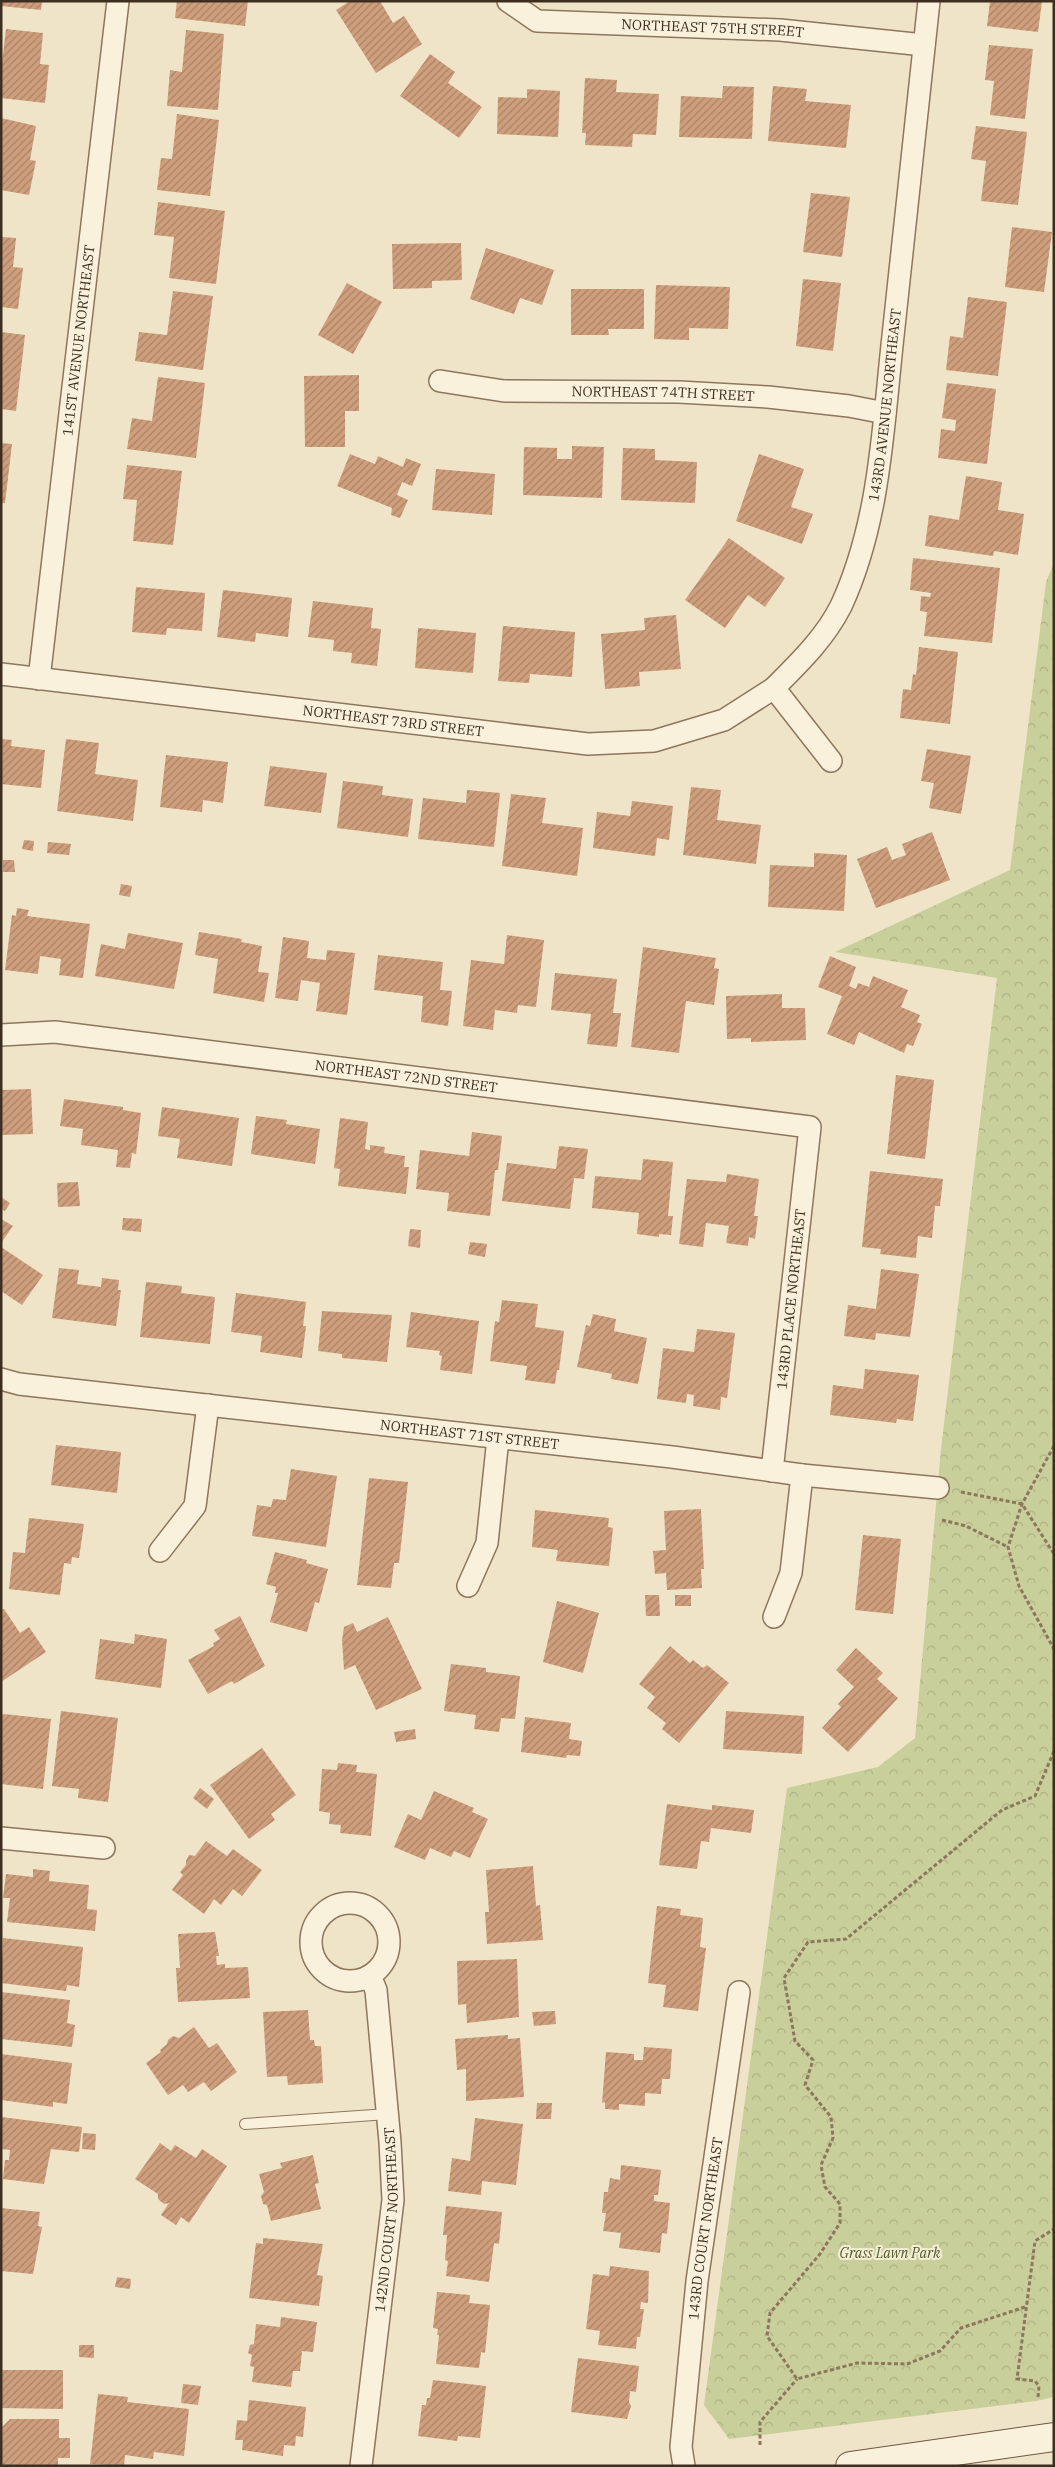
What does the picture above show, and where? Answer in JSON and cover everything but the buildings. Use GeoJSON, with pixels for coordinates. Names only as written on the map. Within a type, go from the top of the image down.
{"type":"FeatureCollection","features":[{"type":"Feature","properties":{"kind":"main road"},"geometry":{"type":"LineString","coordinates":[[850,2466],[1054,2437]]}},
{"type":"Feature","properties":{"kind":"street","name":"141ST AVENUE NORTHEAST"},"geometry":{"type":"LineString","coordinates":[[39,679],[118,1]]}},
{"type":"Feature","properties":{"kind":"street","name":"NORTHEAST 75TH STREET"},"geometry":{"type":"LineString","coordinates":[[508,1],[537,21],[780,30],[924,45]]}},
{"type":"Feature","properties":{"kind":"street","name":"143RD AVENUE NORTHEAST"},"geometry":{"type":"LineString","coordinates":[[774,688],[811,652],[840,608],[857,567],[871,518],[885,413],[929,1]]}},
{"type":"Feature","properties":{"kind":"street","name":"NORTHEAST 74TH STREET"},"geometry":{"type":"LineString","coordinates":[[440,381],[504,391],[679,392],[768,397],[849,406],[885,413]]}},
{"type":"Feature","properties":{"kind":"street","name":"NORTHEAST 73RD STREET"},"geometry":{"type":"LineString","coordinates":[[1,674],[588,744],[654,740],[724,720],[774,688]]}},
{"type":"Feature","properties":{"kind":"street"},"geometry":{"type":"LineString","coordinates":[[774,688],[830,761]]}},
{"type":"Feature","properties":{"kind":"street","name":"NORTHEAST 72ND STREET"},"geometry":{"type":"LineString","coordinates":[[1,1035],[55,1032],[810,1127]]}},
{"type":"Feature","properties":{"kind":"street","name":"143RD PLACE NORTHEAST"},"geometry":{"type":"LineString","coordinates":[[772,1470],[810,1127]]}},
{"type":"Feature","properties":{"kind":"street","name":"NORTHEAST 71ST STREET"},"geometry":{"type":"LineString","coordinates":[[1,1379],[19,1384],[672,1457],[802,1475],[938,1488]]}},
{"type":"Feature","properties":{"kind":"street"},"geometry":{"type":"LineString","coordinates":[[160,1551],[195,1506],[208,1405]]}},
{"type":"Feature","properties":{"kind":"street"},"geometry":{"type":"LineString","coordinates":[[468,1586],[486,1543],[498,1438]]}},
{"type":"Feature","properties":{"kind":"street"},"geometry":{"type":"LineString","coordinates":[[774,1617],[791,1573],[802,1475]]}},
{"type":"Feature","properties":{"kind":"street"},"geometry":{"type":"LineString","coordinates":[[1,1838],[104,1848]]}},
{"type":"Feature","properties":{"kind":"street","name":"142ND COURT NORTHEAST"},"geometry":{"type":"LineString","coordinates":[[361,2466],[393,2200],[388,2114],[376,1990],[370,1976]]}},
{"type":"Feature","properties":{"kind":"street","name":"143RD COURT NORTHEAST"},"geometry":{"type":"LineString","coordinates":[[684,2466],[681,2447],[697,2280],[740,1992]]}},
{"type":"Feature","properties":{"kind":"lane"},"geometry":{"type":"LineString","coordinates":[[245,2124],[388,2114]]}},
{"type":"Feature","properties":{"kind":"path"},"geometry":{"type":"LineString","coordinates":[[1054,1446],[1022,1504],[1008,1546],[1019,1586],[1054,1649]]}},
{"type":"Feature","properties":{"kind":"path"},"geometry":{"type":"LineString","coordinates":[[938,1488],[1022,1504],[1054,1554]]}},
{"type":"Feature","properties":{"kind":"path"},"geometry":{"type":"LineString","coordinates":[[942,1520],[966,1526],[1008,1546]]}},
{"type":"Feature","properties":{"kind":"path"},"geometry":{"type":"LineString","coordinates":[[797,2379],[767,2336],[770,2313],[820,2254],[840,2223],[840,2204],[825,2187],[820,2165],[833,2138],[831,2116],[806,2085],[813,2060],[795,2041],[784,1978],[808,1942],[846,1939],[1002,1810],[1035,1796],[1054,1751]]}},
{"type":"Feature","properties":{"kind":"path"},"geometry":{"type":"LineString","coordinates":[[1038,2397],[1039,2386],[1036,2382],[1017,2379],[1035,2241],[1054,2229]]}},
{"type":"Feature","properties":{"kind":"path"},"geometry":{"type":"LineString","coordinates":[[760,2445],[760,2422],[797,2379],[857,2363],[907,2364],[940,2351],[961,2328],[1025,2307]]}},
{"type":"Feature","properties":{"kind":"green space","name":"Grass Lawn Park"},"geometry":{"type":"Polygon","coordinates":[[[1054,563],[1054,2397],[1036,2401],[729,2439],[704,2405],[787,1788],[878,1767],[915,1738],[941,1449],[997,978],[835,952],[1010,870],[1046,582],[1054,563]]]}}]}
